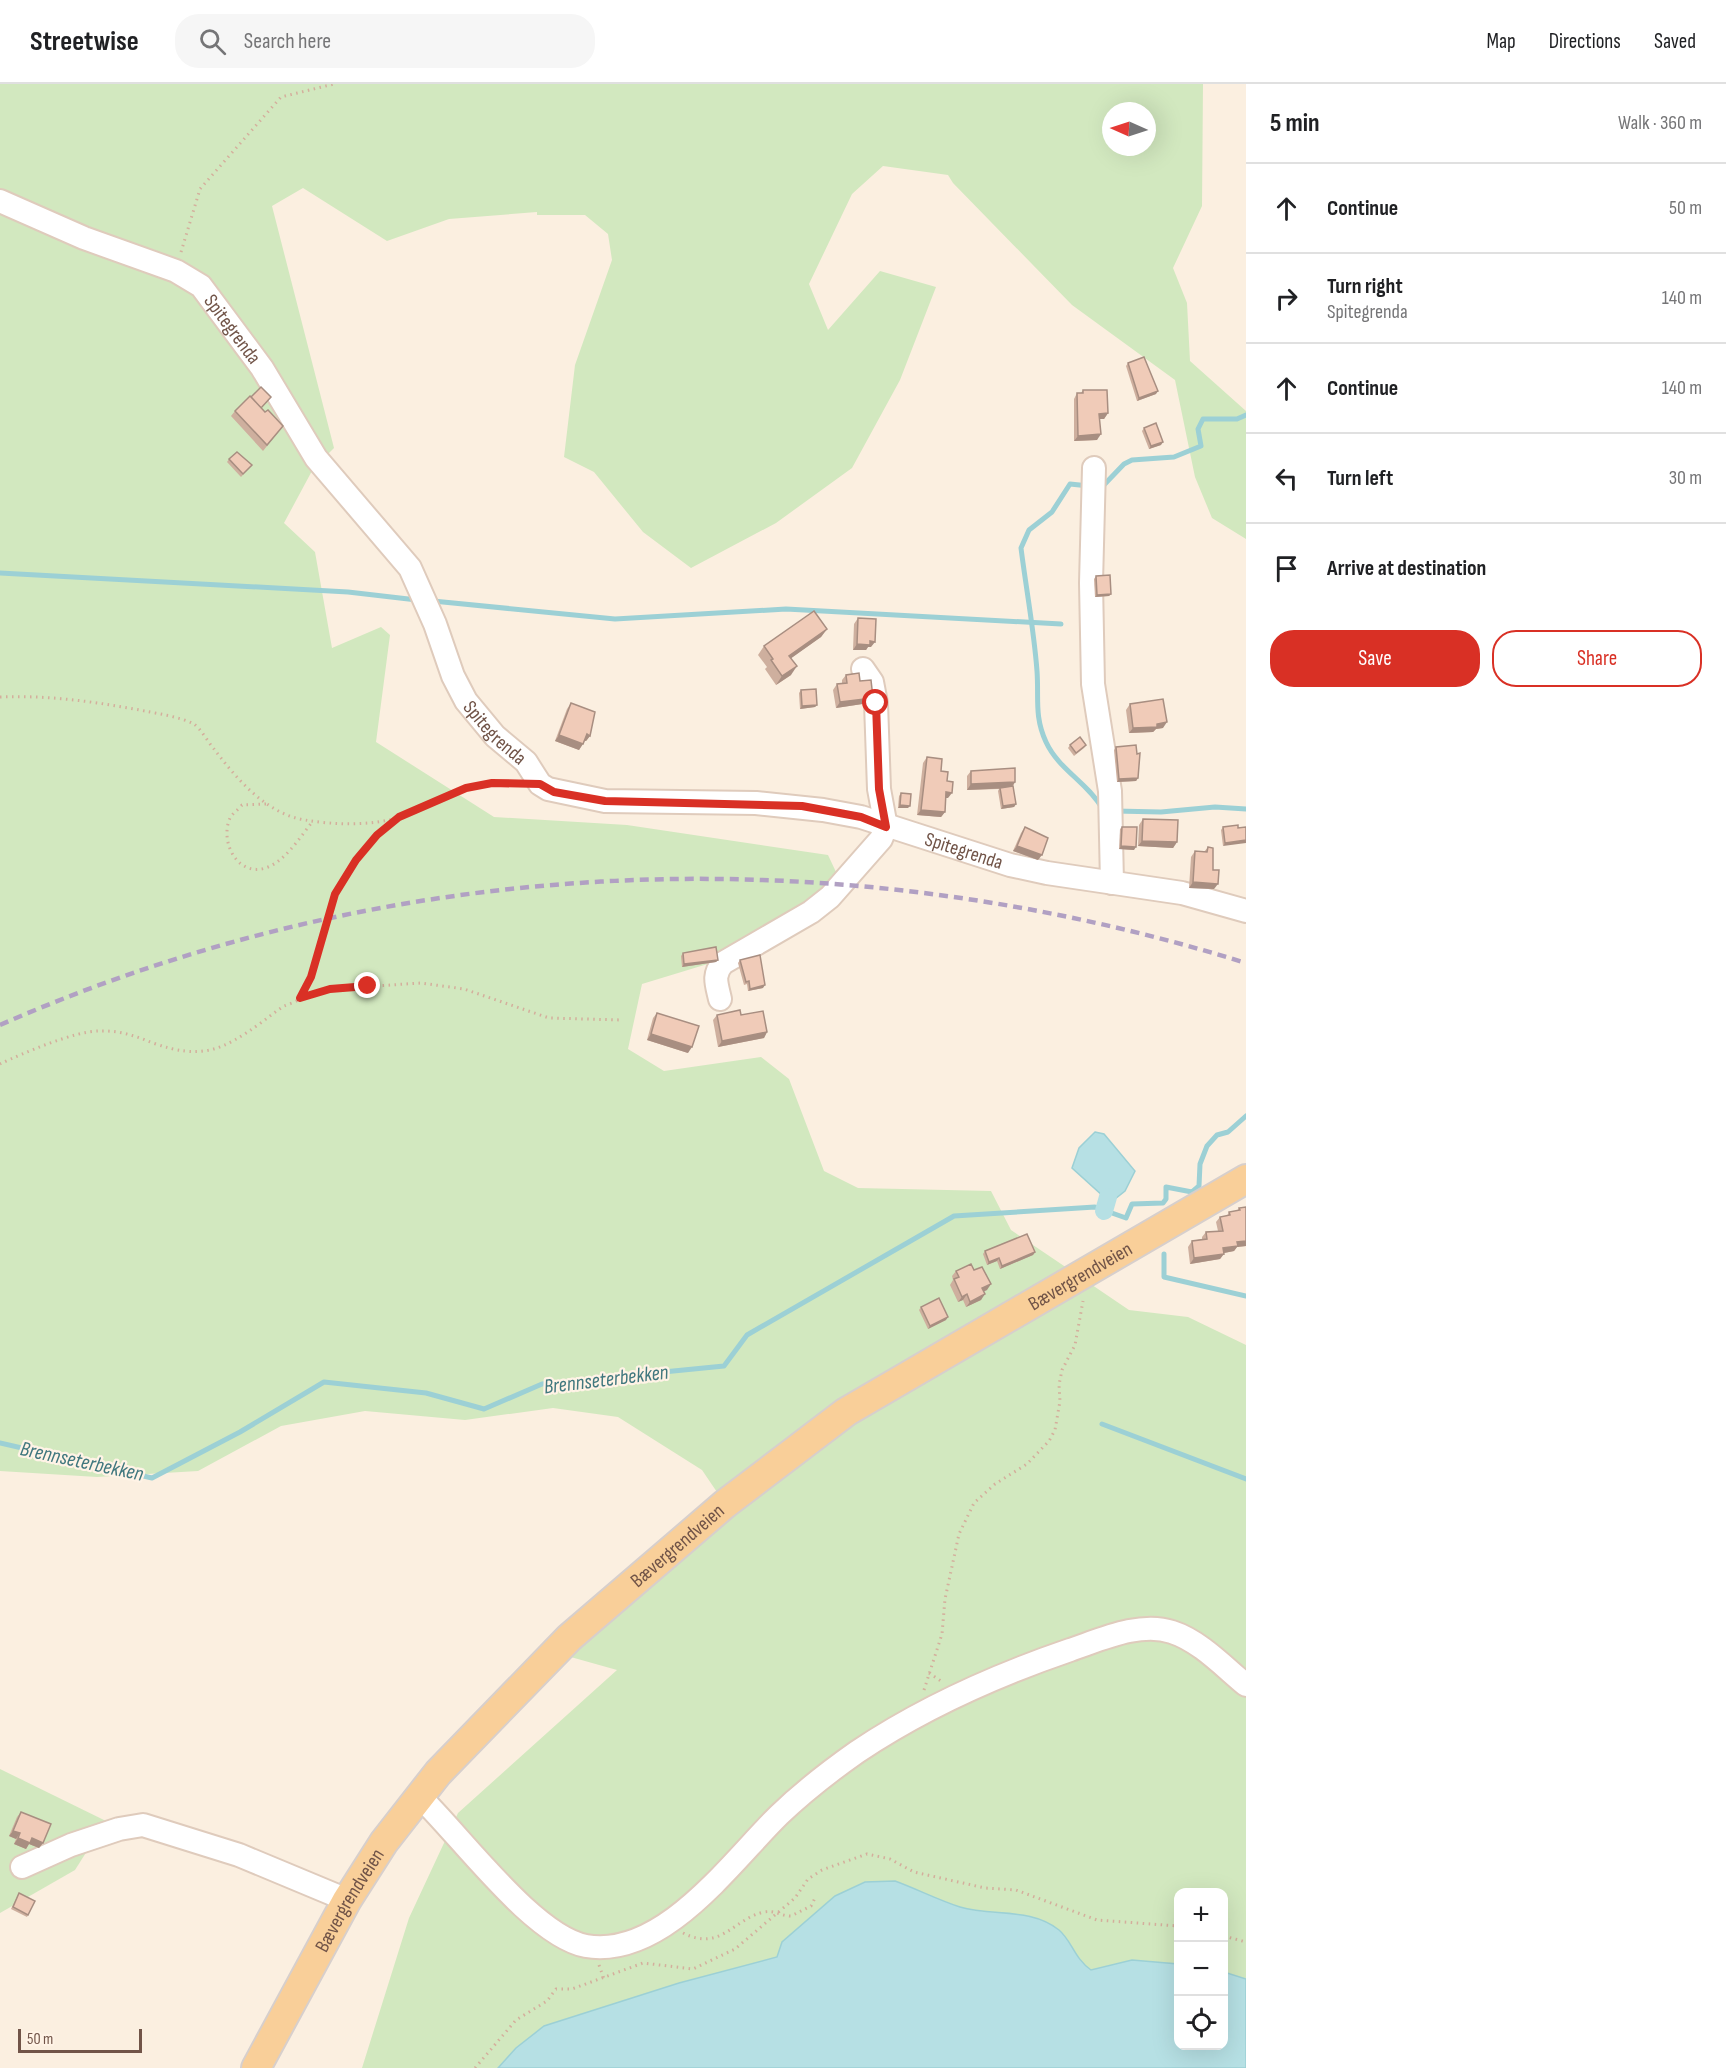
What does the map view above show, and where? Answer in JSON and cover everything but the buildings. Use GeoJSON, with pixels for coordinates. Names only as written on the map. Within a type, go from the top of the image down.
{"type":"FeatureCollection","features":[{"type":"Feature","properties":{"kind":"main road","name":"Bævergrendveien"},"geometry":{"type":"LineString","coordinates":[[256,2068],[347,1900],[384,1842],[419,1796],[462,1747],[569,1638],[638,1576],[790,1453],[868,1397],[1246,1179]]}},
{"type":"Feature","properties":{"kind":"street","name":"Spitegrenda"},"geometry":{"type":"LineString","coordinates":[[0,201],[84,238],[176,271],[201,286],[262,368],[316,458],[410,568],[435,624],[453,676],[466,701],[495,736],[532,769],[540,784],[554,792],[605,801],[802,806],[861,817],[886,827],[1010,865],[1182,893],[1246,911]]}},
{"type":"Feature","properties":{"kind":"street"},"geometry":{"type":"LineString","coordinates":[[1094,468],[1091,583],[1093,684],[1110,791],[1112,883]]}},
{"type":"Feature","properties":{"kind":"street"},"geometry":{"type":"LineString","coordinates":[[720,999],[715,978],[716,970],[723,963],[801,920],[830,897],[881,839],[886,827],[879,789],[876,703],[872,682],[863,669]]}},
{"type":"Feature","properties":{"kind":"street"},"geometry":{"type":"LineString","coordinates":[[419,1796],[508,1890],[557,1934],[586,1946],[604,1947],[624,1943],[665,1926],[702,1894],[798,1797],[850,1757],[916,1715],[965,1690],[1021,1667],[1113,1636],[1141,1630],[1171,1632],[1189,1640],[1246,1684]]}},
{"type":"Feature","properties":{"kind":"street"},"geometry":{"type":"LineString","coordinates":[[22,1867],[71,1845],[119,1829],[143,1825],[239,1854],[347,1900]]}},
{"type":"Feature","properties":{"kind":"path"},"geometry":{"type":"LineString","coordinates":[[176,271],[200,189],[281,97],[334,84]]}},
{"type":"Feature","properties":{"kind":"path"},"geometry":{"type":"LineString","coordinates":[[0,697],[76,699],[165,715],[195,725],[240,784],[293,818],[313,821],[365,822],[399,817],[477,785],[540,784]]}},
{"type":"Feature","properties":{"kind":"path"},"geometry":{"type":"LineString","coordinates":[[268,804],[242,804],[230,819],[229,844],[237,863],[250,868],[265,868],[278,862],[313,821]]}},
{"type":"Feature","properties":{"kind":"path"},"geometry":{"type":"LineString","coordinates":[[300,998],[311,977],[342,879],[377,835],[399,817]]}},
{"type":"Feature","properties":{"kind":"path"},"geometry":{"type":"LineString","coordinates":[[0,1064],[73,1036],[99,1031],[130,1034],[166,1047],[197,1054],[213,1051],[239,1039],[284,1006],[300,998],[330,989],[421,983],[464,989],[549,1018],[621,1020]]}},
{"type":"Feature","properties":{"kind":"path"},"geometry":{"type":"LineString","coordinates":[[916,1715],[942,1634],[945,1599],[959,1534],[974,1503],[995,1484],[1027,1464],[1049,1442],[1055,1430],[1060,1401],[1059,1385],[1078,1334],[1088,1269]]}},
{"type":"Feature","properties":{"kind":"path"},"geometry":{"type":"LineString","coordinates":[[475,2068],[516,2020],[548,2001],[556,1989],[572,1989],[643,1963],[693,1969],[735,1949],[795,1898],[808,1879],[822,1870],[867,1854],[890,1859],[914,1872],[985,1888],[1016,1890],[1097,1920],[1174,1926]]}},
{"type":"Feature","properties":{"kind":"path"},"geometry":{"type":"LineString","coordinates":[[665,1926],[691,1937],[720,1937],[753,1916],[777,1911],[791,1916],[811,1906],[816,1896]]}},
{"type":"Feature","properties":{"kind":"path"},"geometry":{"type":"LineString","coordinates":[[1228,1937],[1246,1942]]}},
{"type":"Feature","properties":{"kind":"green space"},"geometry":{"type":"Polygon","coordinates":[[[0,84],[1203,84],[1202,206],[1173,268],[1187,303],[1190,361],[1246,411],[1246,539],[1212,518],[1195,477],[1175,380],[1072,305],[953,183],[948,175],[883,166],[852,194],[809,284],[828,330],[880,271],[936,287],[900,380],[852,468],[776,523],[691,568],[643,532],[594,472],[564,457],[575,365],[612,260],[608,234],[585,215],[537,215],[537,212],[449,219],[387,241],[303,188],[272,206],[334,448],[313,469],[284,523],[315,552],[332,648],[381,627],[390,635],[376,742],[494,817],[627,825],[828,855],[844,889],[724,959],[642,984],[628,1049],[664,1071],[761,1057],[789,1079],[824,1171],[858,1188],[991,1191],[1011,1230],[1129,1310],[1188,1317],[1246,1345],[1246,1979],[1228,1973],[1228,1888],[1174,1888],[1174,1964],[1132,1960],[1091,1970],[1063,1934],[1048,1923],[1024,1915],[985,1912],[960,1907],[895,1881],[807,1921],[782,1942],[777,1957],[679,1983],[544,2026],[516,2048],[498,2068],[362,2068],[409,1918],[458,1813],[617,1670],[560,1654],[721,1498],[702,1470],[618,1417],[553,1408],[465,1420],[365,1411],[281,1426],[198,1471],[97,1477],[0,1471],[0,84]]]}},
{"type":"Feature","properties":{"kind":"green space"},"geometry":{"type":"Polygon","coordinates":[[[0,1769],[106,1821],[75,1870],[0,1913],[0,1769]]]}},
{"type":"Feature","properties":{"kind":"water"},"geometry":{"type":"Polygon","coordinates":[[[1095,1132],[1104,1134],[1135,1171],[1125,1191],[1115,1199],[1103,1196],[1072,1168],[1079,1148],[1095,1132]]]}},
{"type":"Feature","properties":{"kind":"water"},"geometry":{"type":"Polygon","coordinates":[[[895,1881],[960,1907],[1036,1918],[1059,1930],[1091,1970],[1132,1960],[1174,1964],[1174,2050],[1228,2050],[1228,1973],[1246,1979],[1246,2068],[498,2068],[516,2048],[544,2026],[679,1983],[777,1957],[782,1942],[835,1896],[865,1882],[895,1881]]]}},
{"type":"Feature","properties":{"kind":"waterway"},"geometry":{"type":"LineString","coordinates":[[1101,488],[1124,464],[1132,460],[1174,457],[1201,446],[1198,429],[1203,419],[1237,419],[1246,415]]}},
{"type":"Feature","properties":{"kind":"waterway"},"geometry":{"type":"LineString","coordinates":[[1089,486],[1070,484],[1052,512],[1029,530],[1021,548],[1034,640],[1038,715],[1042,733],[1058,760],[1089,791],[1102,808]]}},
{"type":"Feature","properties":{"kind":"waterway"},"geometry":{"type":"LineString","coordinates":[[0,573],[348,592],[417,600]]}},
{"type":"Feature","properties":{"kind":"waterway"},"geometry":{"type":"LineString","coordinates":[[433,601],[615,619],[786,609],[1061,624]]}},
{"type":"Feature","properties":{"kind":"waterway"},"geometry":{"type":"LineString","coordinates":[[1115,811],[1161,812],[1215,807],[1246,809]]}},
{"type":"Feature","properties":{"kind":"waterway","name":"Brennseterbekken"},"geometry":{"type":"LineString","coordinates":[[0,1443],[152,1478],[240,1432],[324,1382],[426,1393],[484,1409],[542,1384],[724,1366],[747,1335],[954,1216],[1095,1207],[1126,1218],[1132,1204],[1163,1203],[1166,1199],[1166,1187],[1192,1192],[1199,1186],[1200,1164],[1207,1146],[1217,1135],[1228,1132],[1246,1116]]}},
{"type":"Feature","properties":{"kind":"waterway"},"geometry":{"type":"LineString","coordinates":[[1104,1211],[1108,1197]]}},
{"type":"Feature","properties":{"kind":"waterway","name":"Brennseterbekken"},"geometry":{"type":"LineString","coordinates":[[1164,1254],[1164,1277],[1246,1296]]}},
{"type":"Feature","properties":{"kind":"waterway"},"geometry":{"type":"LineString","coordinates":[[1102,1424],[1246,1479]]}},
{"type":"Feature","properties":{"kind":"railway"},"geometry":{"type":"LineString","coordinates":[[0,1025],[150,967],[304,924],[460,895],[617,881],[776,880],[934,894],[1091,922],[1246,963]]}},
{"type":"Feature","properties":{"kind":"route"},"geometry":{"type":"LineString","coordinates":[[368,986],[330,989],[300,998],[311,977],[335,894],[342,879],[377,835],[399,817],[466,788],[492,783],[508,783],[540,784],[554,792],[589,800],[802,806],[861,817],[886,827],[879,789],[876,703]]}}]}
